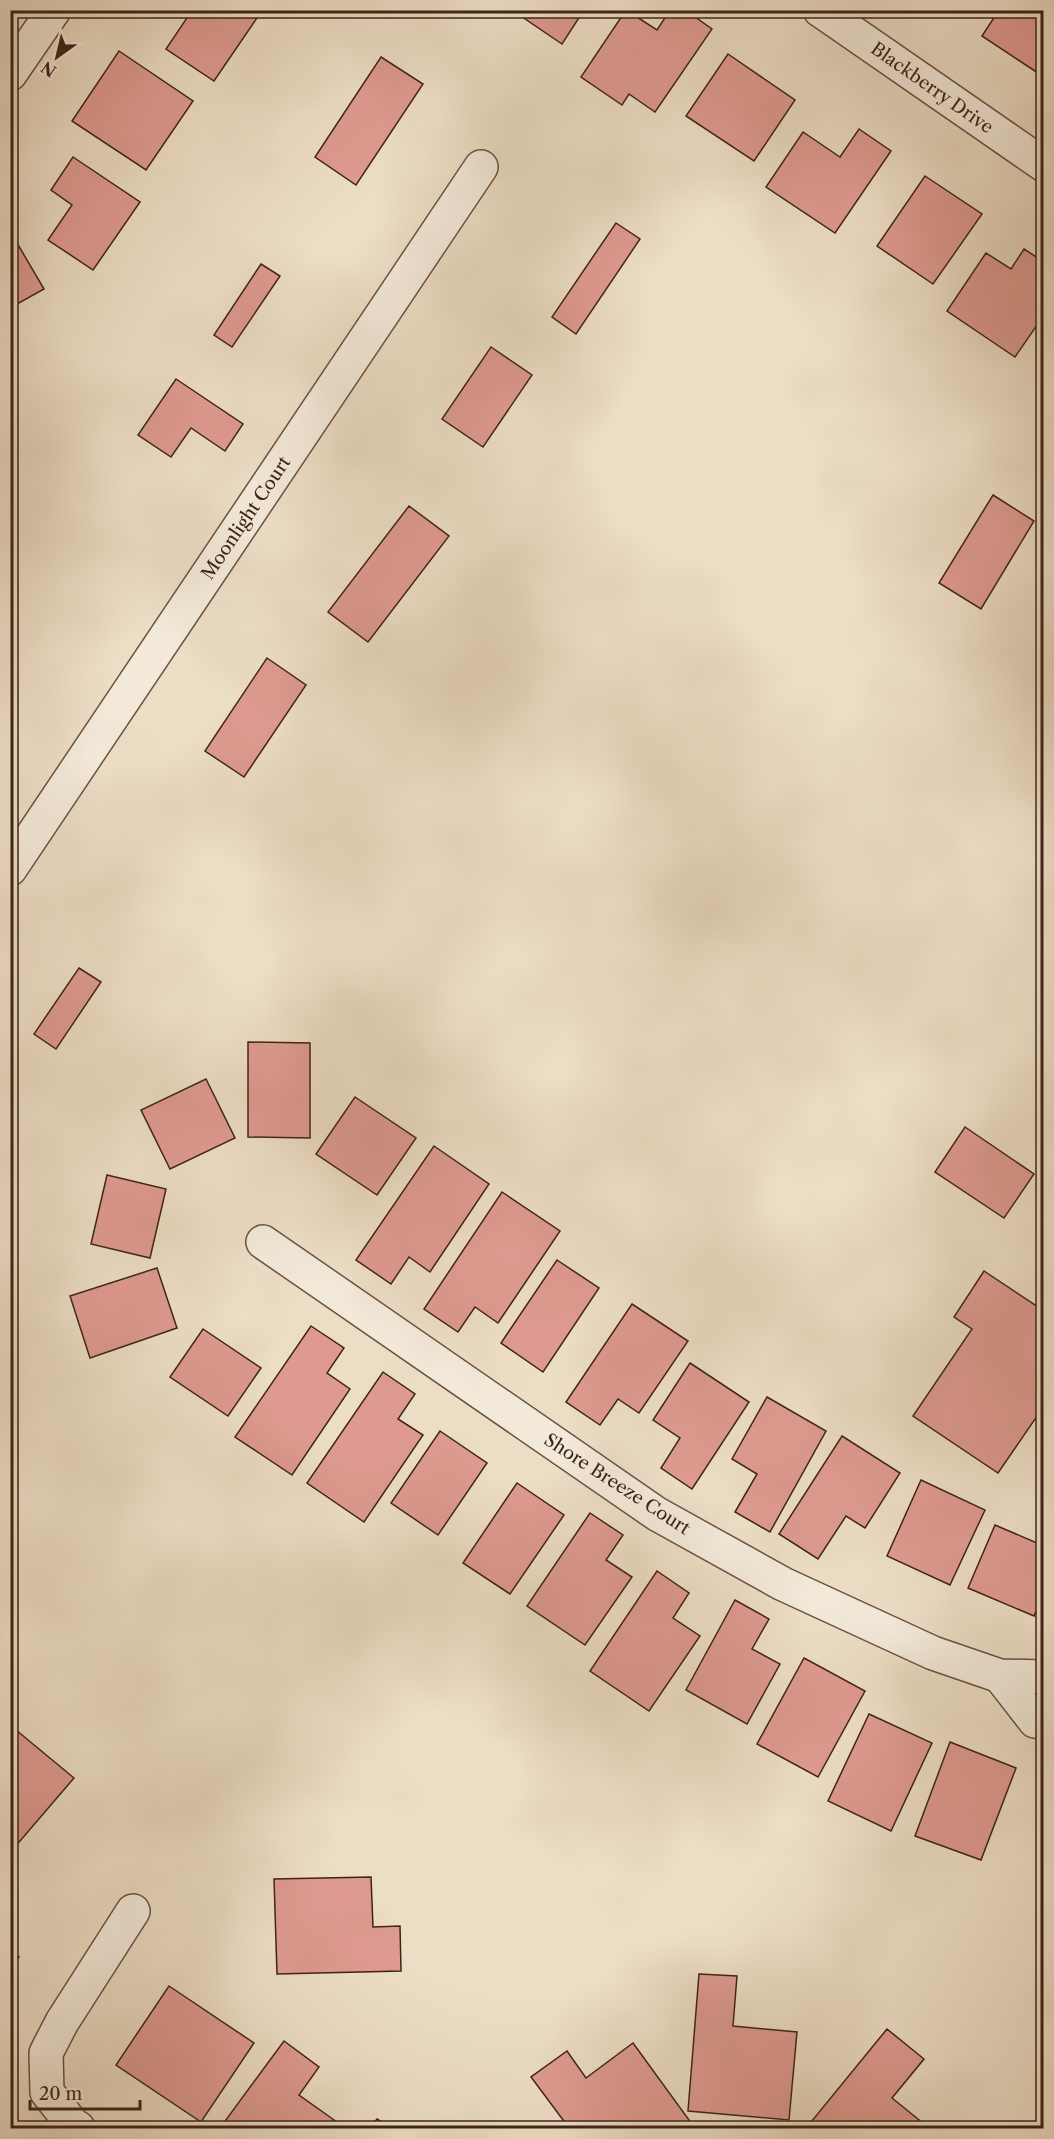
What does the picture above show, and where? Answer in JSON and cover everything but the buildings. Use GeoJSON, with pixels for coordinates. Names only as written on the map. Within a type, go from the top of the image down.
{"type":"FeatureCollection","features":[{"type":"Feature","properties":{"kind":"street"},"geometry":{"type":"LineString","coordinates":[[10,74],[54,10]]}},
{"type":"Feature","properties":{"kind":"street","name":"Blackberry Drive"},"geometry":{"type":"LineString","coordinates":[[820,10],[1044,165]]}},
{"type":"Feature","properties":{"kind":"street","name":"Moonlight Court"},"geometry":{"type":"LineString","coordinates":[[10,869],[481,167]]}},
{"type":"Feature","properties":{"kind":"street","name":"Shore Breeze Court"},"geometry":{"type":"LineString","coordinates":[[263,1242],[657,1514],[783,1584],[933,1653],[1000,1676],[1044,1677]]}},
{"type":"Feature","properties":{"kind":"street"},"geometry":{"type":"LineString","coordinates":[[1000,1676],[1035,1721],[1044,1722]]}},
{"type":"Feature","properties":{"kind":"street"},"geometry":{"type":"LineString","coordinates":[[78,2128],[73,2125],[47,2092],[46,2053],[62,2022],[133,1911]]}}]}
